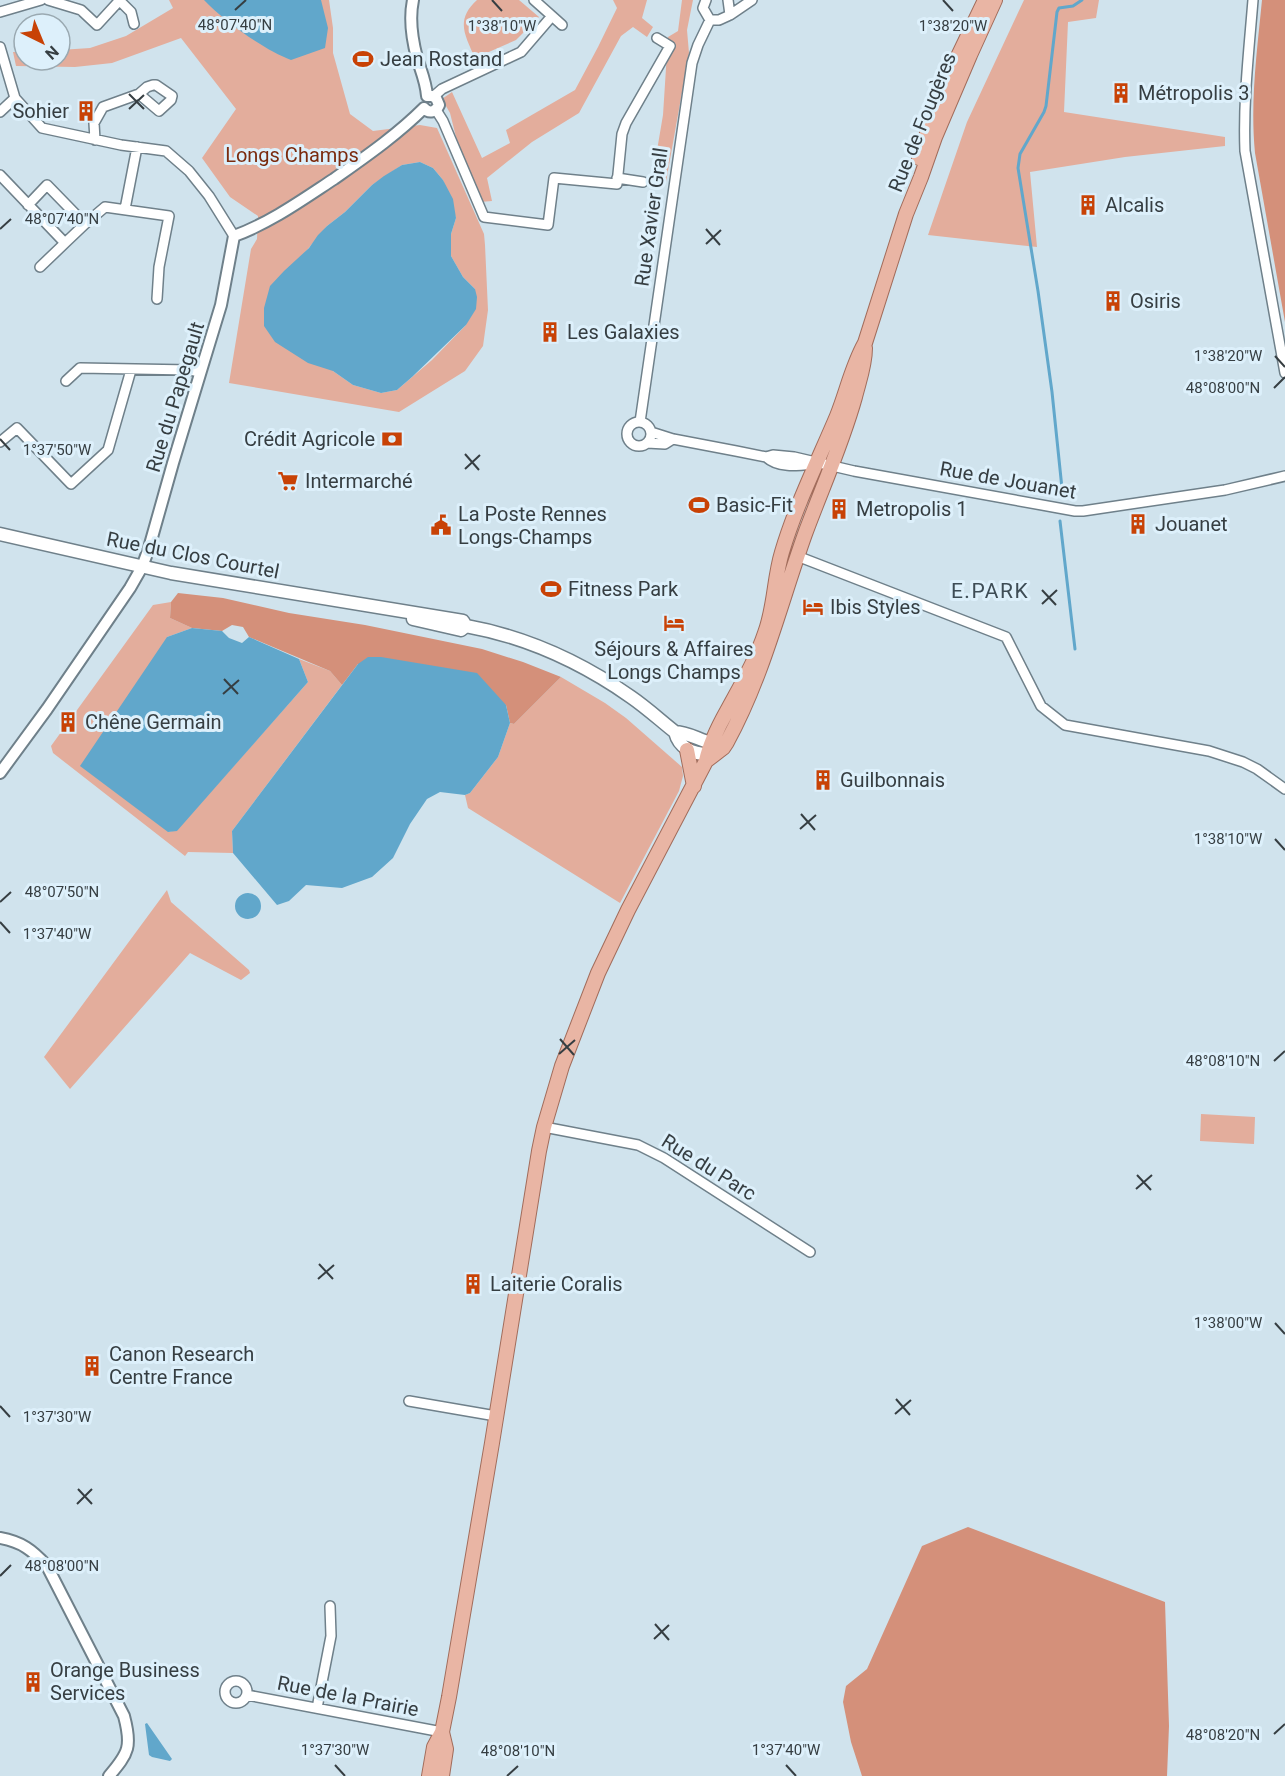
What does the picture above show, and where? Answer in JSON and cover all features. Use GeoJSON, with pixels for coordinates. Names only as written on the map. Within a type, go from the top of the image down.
{"type":"FeatureCollection","features":[{"type":"Feature","properties":{"kind":"main road","name":"Rue de Fougères"},"geometry":{"type":"LineString","coordinates":[[906,214],[921,151],[934,111],[985,0]]}},
{"type":"Feature","properties":{"kind":"main road","name":"Rue de Fougères"},"geometry":{"type":"LineString","coordinates":[[906,214],[935,137],[995,0]]}},
{"type":"Feature","properties":{"kind":"main road"},"geometry":{"type":"LineString","coordinates":[[429,1776],[434,1747],[442,1732],[539,1151],[562,1066],[598,974],[628,910],[712,752],[765,633],[770,619],[782,551],[838,413],[856,360],[865,343],[906,214]]}},
{"type":"Feature","properties":{"kind":"main road"},"geometry":{"type":"LineString","coordinates":[[687,750],[695,753],[712,752],[731,734],[756,682],[797,556],[849,420],[865,362],[865,343]]}},
{"type":"Feature","properties":{"kind":"main road","name":"Rue du Clos Courtel"},"geometry":{"type":"LineString","coordinates":[[0,534],[142,567],[380,608],[386,613],[441,626],[461,630],[466,626],[515,638],[571,660],[593,672],[633,699],[675,732],[684,732],[712,752]]}},
{"type":"Feature","properties":{"kind":"main road","name":"Rue du Clos Courtel"},"geometry":{"type":"LineString","coordinates":[[675,732],[677,741],[687,750]]}},
{"type":"Feature","properties":{"kind":"main road"},"geometry":{"type":"LineString","coordinates":[[687,750],[694,786]]}},
{"type":"Feature","properties":{"kind":"main road"},"geometry":{"type":"LineString","coordinates":[[442,1732],[446,1749],[442,1776]]}},
{"type":"Feature","properties":{"kind":"street"},"geometry":{"type":"LineString","coordinates":[[0,12],[41,0]]}},
{"type":"Feature","properties":{"kind":"street"},"geometry":{"type":"LineString","coordinates":[[48,0],[81,10],[97,25],[120,0],[131,12],[134,24]]}},
{"type":"Feature","properties":{"kind":"street"},"geometry":{"type":"LineString","coordinates":[[413,0],[411,33],[431,96],[439,102],[436,110]]}},
{"type":"Feature","properties":{"kind":"street"},"geometry":{"type":"LineString","coordinates":[[534,0],[562,25]]}},
{"type":"Feature","properties":{"kind":"street"},"geometry":{"type":"LineString","coordinates":[[706,0],[703,9],[710,20],[719,20],[730,15],[752,0]]}},
{"type":"Feature","properties":{"kind":"street"},"geometry":{"type":"LineString","coordinates":[[728,0],[730,15]]}},
{"type":"Feature","properties":{"kind":"street"},"geometry":{"type":"LineString","coordinates":[[1253,0],[1246,82],[1245,151],[1285,373]]}},
{"type":"Feature","properties":{"kind":"street"},"geometry":{"type":"LineString","coordinates":[[424,108],[424,100],[442,89],[521,51],[552,16]]}},
{"type":"Feature","properties":{"kind":"street","name":"Rue Xavier Grall"},"geometry":{"type":"LineString","coordinates":[[640,422],[692,63],[710,20]]}},
{"type":"Feature","properties":{"kind":"street"},"geometry":{"type":"LineString","coordinates":[[436,110],[443,121],[483,217],[548,225],[554,178],[617,184],[622,134],[626,123],[670,46],[657,38]]}},
{"type":"Feature","properties":{"kind":"street"},"geometry":{"type":"LineString","coordinates":[[0,47],[15,98],[42,128],[95,140],[166,151],[189,171],[209,196],[234,236],[265,223],[312,193],[369,154],[424,108]]}},
{"type":"Feature","properties":{"kind":"street"},"geometry":{"type":"LineString","coordinates":[[95,140],[94,123],[103,107],[140,94]]}},
{"type":"Feature","properties":{"kind":"street"},"geometry":{"type":"LineString","coordinates":[[0,112],[15,98]]}},
{"type":"Feature","properties":{"kind":"street"},"geometry":{"type":"LineString","coordinates":[[424,108],[429,112],[436,110]]}},
{"type":"Feature","properties":{"kind":"street"},"geometry":{"type":"LineString","coordinates":[[125,208],[137,147]]}},
{"type":"Feature","properties":{"kind":"street"},"geometry":{"type":"LineString","coordinates":[[0,175],[65,243]]}},
{"type":"Feature","properties":{"kind":"street"},"geometry":{"type":"LineString","coordinates":[[617,178],[643,182]]}},
{"type":"Feature","properties":{"kind":"street"},"geometry":{"type":"LineString","coordinates":[[28,205],[47,185],[85,224]]}},
{"type":"Feature","properties":{"kind":"street"},"geometry":{"type":"LineString","coordinates":[[40,267],[105,207],[169,216],[159,267],[157,299]]}},
{"type":"Feature","properties":{"kind":"street","name":"Rue du Papegault"},"geometry":{"type":"LineString","coordinates":[[0,773],[47,709],[142,567],[222,305],[234,236]]}},
{"type":"Feature","properties":{"kind":"street"},"geometry":{"type":"LineString","coordinates":[[66,381],[80,368],[200,372]]}},
{"type":"Feature","properties":{"kind":"street"},"geometry":{"type":"LineString","coordinates":[[0,442],[17,428],[71,484],[108,450],[131,370]]}},
{"type":"Feature","properties":{"kind":"street"},"geometry":{"type":"LineString","coordinates":[[647,443],[651,432],[647,425],[640,422],[630,426],[627,436],[630,443],[637,446],[647,443],[665,444],[673,439]]}},
{"type":"Feature","properties":{"kind":"street"},"geometry":{"type":"LineString","coordinates":[[651,432],[673,439]]}},
{"type":"Feature","properties":{"kind":"street","name":"Rue de Jouanet"},"geometry":{"type":"LineString","coordinates":[[673,439],[766,457],[771,462],[792,466],[816,463],[831,465],[1001,499],[1075,511],[1225,490],[1285,476]]}},
{"type":"Feature","properties":{"kind":"street"},"geometry":{"type":"LineString","coordinates":[[797,556],[1006,637],[1041,706],[1065,725],[1209,751],[1257,769],[1285,789]]}},
{"type":"Feature","properties":{"kind":"street","name":"Rue du Parc"},"geometry":{"type":"LineString","coordinates":[[544,1127],[638,1145],[664,1158],[810,1252]]}},
{"type":"Feature","properties":{"kind":"street"},"geometry":{"type":"LineString","coordinates":[[410,1401],[496,1416]]}},
{"type":"Feature","properties":{"kind":"street"},"geometry":{"type":"LineString","coordinates":[[0,1538],[12,1540],[31,1549],[47,1566],[124,1716],[128,1731],[127,1752],[109,1776]]}},
{"type":"Feature","properties":{"kind":"street"},"geometry":{"type":"LineString","coordinates":[[317,1708],[331,1636],[330,1606]]}},
{"type":"Feature","properties":{"kind":"street","name":"Rue de la Prairie"},"geometry":{"type":"LineString","coordinates":[[247,1695],[442,1732]]}},
{"type":"Feature","properties":{"kind":"green space","name":"Longs Champs"},"geometry":{"type":"Polygon","coordinates":[[[169,0],[329,0],[333,28],[333,53],[350,114],[373,131],[420,125],[437,128],[484,234],[488,310],[483,346],[465,371],[399,412],[229,383],[251,249],[257,239],[258,216],[230,197],[202,158],[236,109],[181,38],[112,63],[72,67],[72,49],[90,48],[126,36],[173,8],[169,0]],[[420,162],[402,165],[372,185],[327,226],[302,256],[333,371],[353,385],[381,393],[397,390],[432,360],[466,325],[475,289],[463,277],[451,256],[451,234],[456,218],[443,180],[433,168],[420,162]]]}},
{"type":"Feature","properties":{"kind":"green space"},"geometry":{"type":"Polygon","coordinates":[[[477,0],[519,0],[539,17],[516,40],[475,58],[465,35],[464,21],[470,7],[477,0]]]}},
{"type":"Feature","properties":{"kind":"green space"},"geometry":{"type":"Polygon","coordinates":[[[613,0],[647,0],[642,18],[653,27],[647,37],[633,27],[621,36],[579,113],[532,142],[487,178],[492,201],[480,202],[459,149],[450,113],[442,99],[452,92],[482,158],[510,143],[506,130],[575,90],[617,8],[613,0]]]}},
{"type":"Feature","properties":{"kind":"green space"},"geometry":{"type":"Polygon","coordinates":[[[682,0],[693,0],[687,30],[689,53],[666,182],[652,180],[663,115],[668,37],[678,31],[682,0]]]}},
{"type":"Feature","properties":{"kind":"green space"},"geometry":{"type":"Polygon","coordinates":[[[1024,0],[1099,0],[1096,18],[1068,22],[1064,112],[1225,137],[1225,146],[1125,157],[1030,172],[1037,247],[928,235],[967,122],[1024,0]]]}},
{"type":"Feature","properties":{"kind":"green space"},"geometry":{"type":"Polygon","coordinates":[[[171,602],[170,618],[192,628],[167,637],[168,832],[177,830],[308,682],[299,659],[330,671],[342,685],[232,831],[233,853],[188,852],[185,856],[53,753],[51,746],[153,605],[171,602]]]}},
{"type":"Feature","properties":{"kind":"green space"},"geometry":{"type":"Polygon","coordinates":[[[561,677],[626,718],[682,767],[683,776],[679,791],[620,903],[468,808],[465,795],[470,793],[498,757],[510,723],[514,724],[561,677]]]}},
{"type":"Feature","properties":{"kind":"green space"},"geometry":{"type":"Polygon","coordinates":[[[167,890],[171,902],[250,973],[241,980],[190,953],[70,1089],[44,1057],[167,890]]]}},
{"type":"Feature","properties":{"kind":"green space"},"geometry":{"type":"Polygon","coordinates":[[[1201,1114],[1255,1117],[1254,1144],[1200,1141],[1201,1114]]]}},
{"type":"Feature","properties":{"kind":"shaded area"},"geometry":{"type":"Polygon","coordinates":[[[1262,0],[1285,0],[1285,322],[1255,153],[1254,96],[1262,0]]]}},
{"type":"Feature","properties":{"kind":"shaded area"},"geometry":{"type":"Polygon","coordinates":[[[178,593],[223,598],[289,613],[365,625],[482,649],[561,677],[514,724],[510,723],[506,705],[358,664],[342,685],[330,671],[249,637],[243,627],[232,625],[222,631],[192,628],[170,618],[171,602],[178,593]]]}},
{"type":"Feature","properties":{"kind":"shaded area"},"geometry":{"type":"Polygon","coordinates":[[[968,1527],[1165,1602],[1169,1726],[1167,1776],[862,1776],[851,1742],[843,1702],[846,1686],[867,1669],[922,1546],[968,1527]]]}},
{"type":"Feature","properties":{"kind":"water"},"geometry":{"type":"Polygon","coordinates":[[[204,0],[321,0],[328,28],[325,48],[291,60],[245,34],[204,0]]]}},
{"type":"Feature","properties":{"kind":"water"},"geometry":{"type":"Polygon","coordinates":[[[420,162],[433,168],[443,180],[453,199],[456,218],[451,234],[451,256],[463,277],[475,289],[476,309],[466,325],[412,377],[397,390],[381,393],[353,385],[333,371],[308,363],[275,342],[264,326],[264,308],[270,286],[309,248],[327,226],[384,176],[402,165],[420,162]]]}},
{"type":"Feature","properties":{"kind":"water"},"geometry":{"type":"Polygon","coordinates":[[[192,628],[222,631],[229,638],[242,643],[249,637],[299,659],[308,682],[177,831],[168,832],[80,766],[167,637],[192,628]]]}},
{"type":"Feature","properties":{"kind":"water"},"geometry":{"type":"Polygon","coordinates":[[[368,657],[381,657],[477,673],[506,705],[510,723],[498,757],[470,793],[465,795],[440,792],[427,799],[410,824],[393,858],[372,877],[342,888],[306,885],[289,901],[277,905],[233,853],[232,831],[358,664],[368,657]]]}},
{"type":"Feature","properties":{"kind":"water"},"geometry":{"type":"Polygon","coordinates":[[[248,893],[258,896],[261,906],[258,916],[248,919],[238,916],[235,906],[238,896],[248,893]]]}},
{"type":"Feature","properties":{"kind":"water"},"geometry":{"type":"Polygon","coordinates":[[[147,1723],[172,1759],[170,1761],[149,1755],[145,1724],[147,1723]]]}},
{"type":"Feature","properties":{"kind":"waterway"},"geometry":{"type":"LineString","coordinates":[[1063,498],[1052,392],[1018,168],[1020,154],[1046,106],[1057,12],[1059,8],[1073,6],[1082,0]]}},
{"type":"Feature","properties":{"kind":"waterway"},"geometry":{"type":"LineString","coordinates":[[1060,521],[1075,649]]}},
{"type":"Feature","properties":{"kind":"place","name":"Jean Rostand"},"geometry":{"type":"Point","coordinates":[363,59]}},
{"type":"Feature","properties":{"kind":"place","name":"Métropolis 3"},"geometry":{"type":"Point","coordinates":[1121,93]}},
{"type":"Feature","properties":{"kind":"place","name":"Sohier"},"geometry":{"type":"Point","coordinates":[86,111]}},
{"type":"Feature","properties":{"kind":"place","name":"Alcalis"},"geometry":{"type":"Point","coordinates":[1088,205]}},
{"type":"Feature","properties":{"kind":"place","name":"Osiris"},"geometry":{"type":"Point","coordinates":[1113,301]}},
{"type":"Feature","properties":{"kind":"place","name":"Les Galaxies"},"geometry":{"type":"Point","coordinates":[550,332]}},
{"type":"Feature","properties":{"kind":"place","name":"Crédit Agricole"},"geometry":{"type":"Point","coordinates":[392,439]}},
{"type":"Feature","properties":{"kind":"place","name":"Intermarché"},"geometry":{"type":"Point","coordinates":[288,481]}},
{"type":"Feature","properties":{"kind":"place","name":"Basic-Fit"},"geometry":{"type":"Point","coordinates":[699,505]}},
{"type":"Feature","properties":{"kind":"place","name":"Metropolis 1"},"geometry":{"type":"Point","coordinates":[839,509]}},
{"type":"Feature","properties":{"kind":"place","name":"Jouanet"},"geometry":{"type":"Point","coordinates":[1138,524]}},
{"type":"Feature","properties":{"kind":"place","name":"La Poste Rennes Longs-Champs"},"geometry":{"type":"Point","coordinates":[441,525]}},
{"type":"Feature","properties":{"kind":"place","name":"Fitness Park"},"geometry":{"type":"Point","coordinates":[551,589]}},
{"type":"Feature","properties":{"kind":"place","name":"Ibis Styles"},"geometry":{"type":"Point","coordinates":[813,607]}},
{"type":"Feature","properties":{"kind":"place","name":"Séjours & Affaires Longs Champs"},"geometry":{"type":"Point","coordinates":[674,623]}},
{"type":"Feature","properties":{"kind":"place","name":"Chêne Germain"},"geometry":{"type":"Point","coordinates":[68,722]}},
{"type":"Feature","properties":{"kind":"place","name":"Guilbonnais"},"geometry":{"type":"Point","coordinates":[823,780]}},
{"type":"Feature","properties":{"kind":"place","name":"Laiterie Coralis"},"geometry":{"type":"Point","coordinates":[473,1284]}},
{"type":"Feature","properties":{"kind":"place","name":"Canon Research Centre France"},"geometry":{"type":"Point","coordinates":[92,1366]}},
{"type":"Feature","properties":{"kind":"place","name":"Orange Business Services"},"geometry":{"type":"Point","coordinates":[33,1682]}},
{"type":"Feature","properties":{"kind":"district","name":"E.PARK"},"geometry":{"type":"Point","coordinates":[990,591]}}]}
